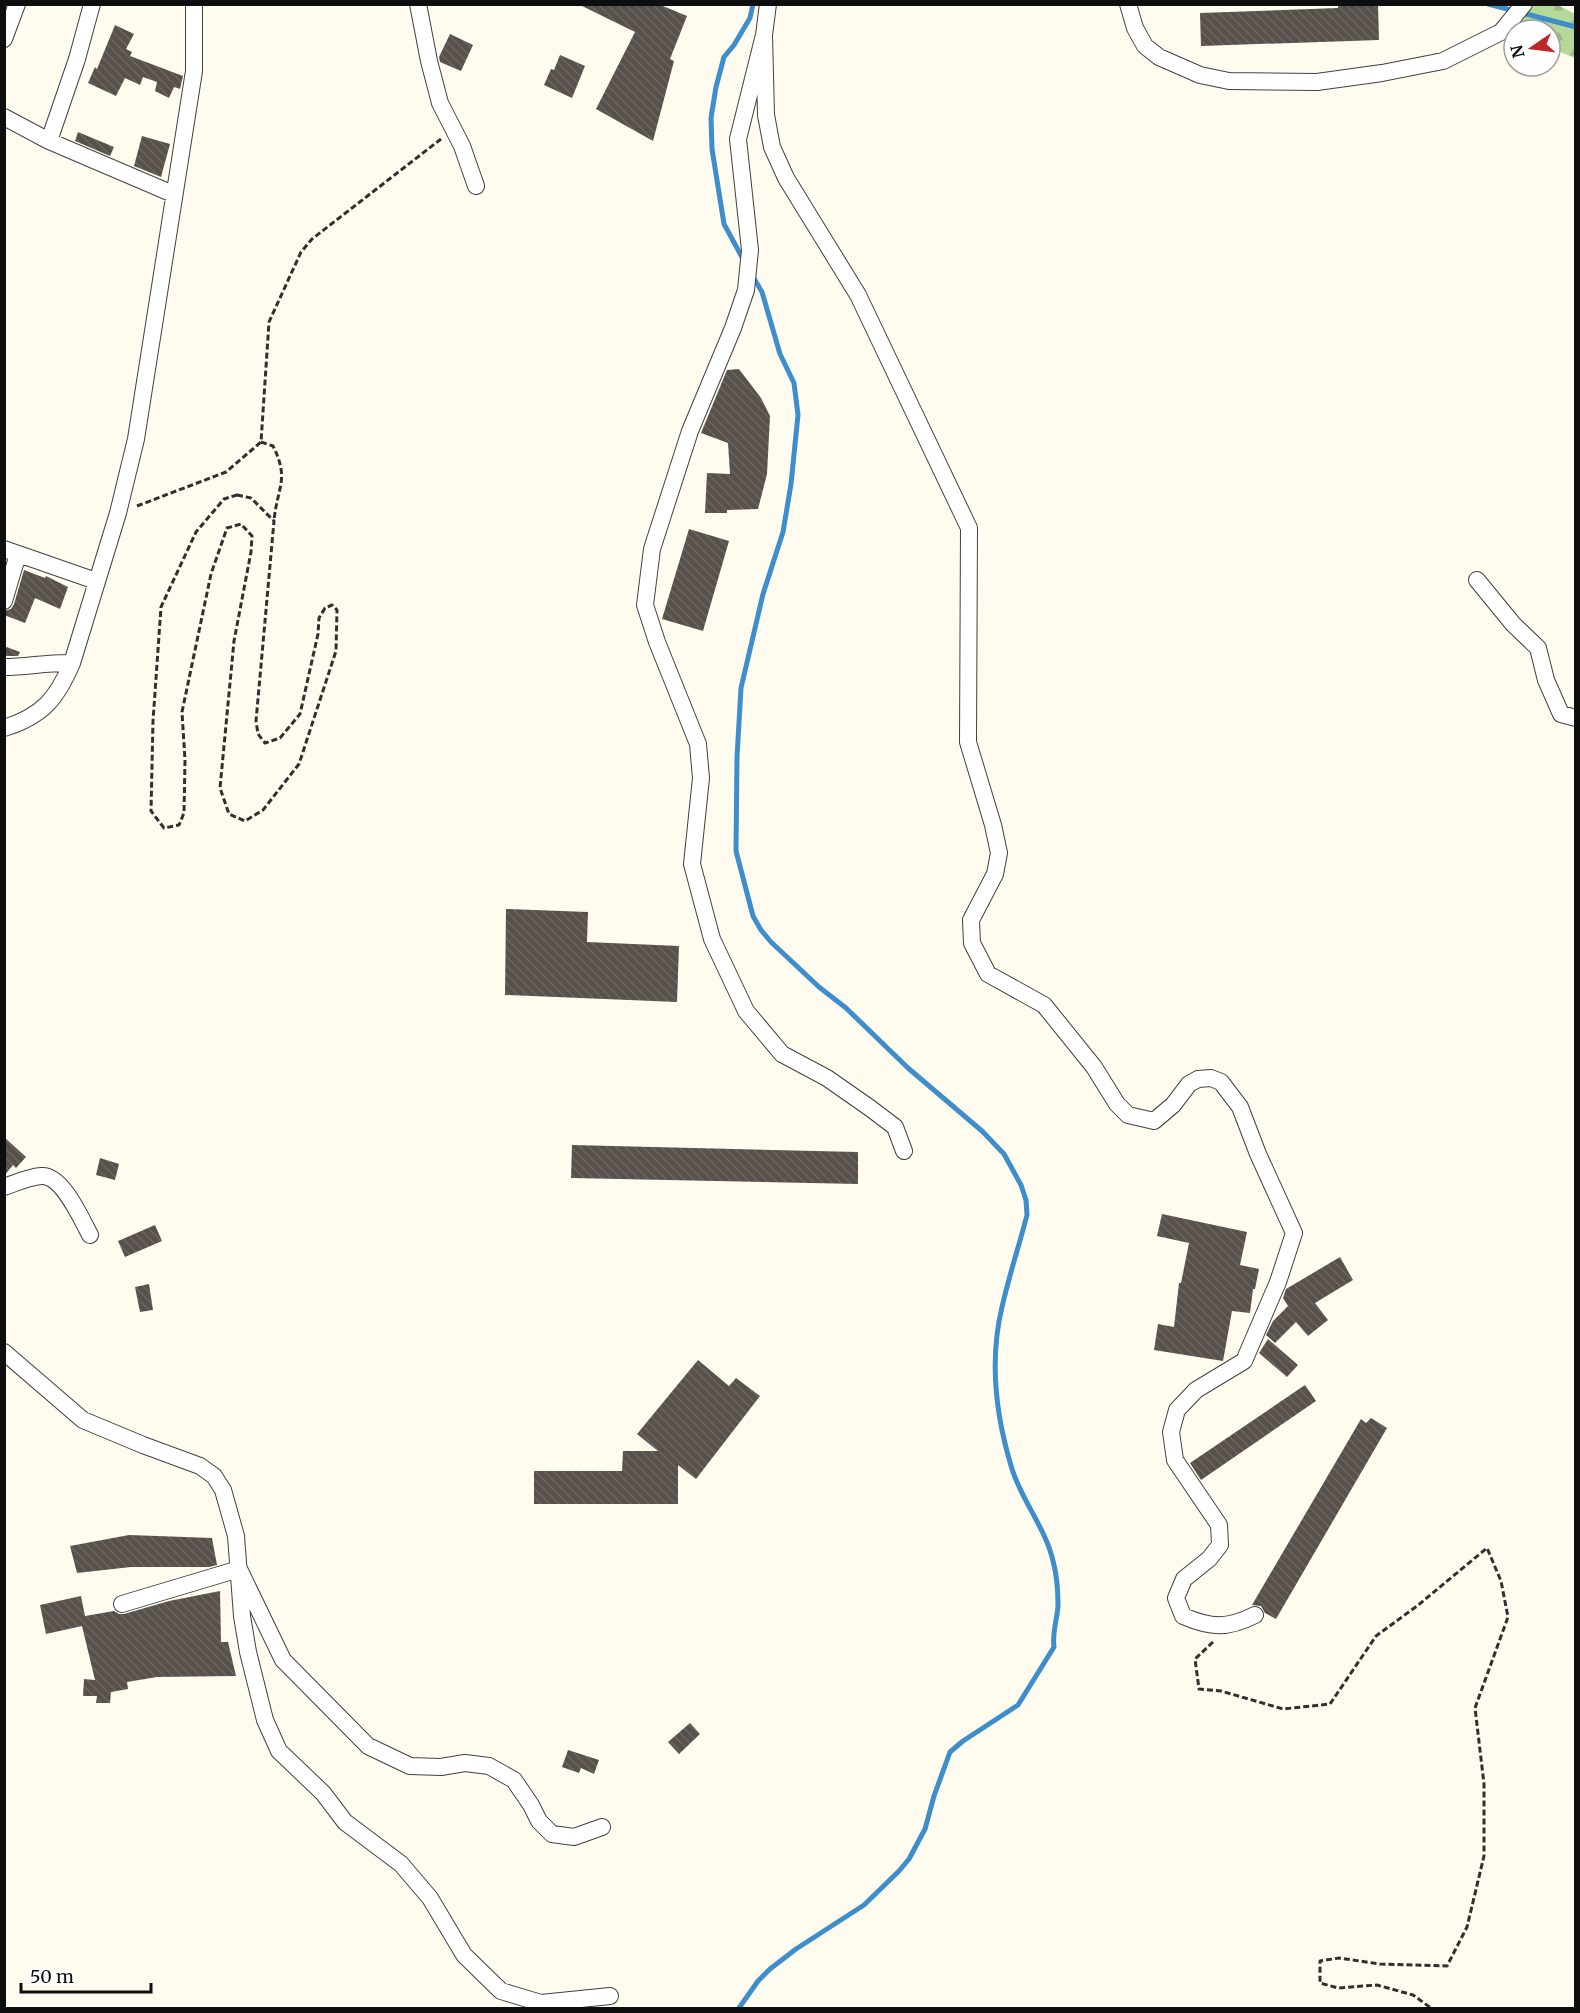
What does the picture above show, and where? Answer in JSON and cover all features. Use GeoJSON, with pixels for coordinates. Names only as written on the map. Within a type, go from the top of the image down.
{"type":"FeatureCollection","features":[{"type":"Feature","properties":{"kind":"street"},"geometry":{"type":"LineString","coordinates":[[4,39],[16,4]]}},
{"type":"Feature","properties":{"kind":"street"},"geometry":{"type":"LineString","coordinates":[[49,141],[77,59],[92,4]]}},
{"type":"Feature","properties":{"kind":"street"},"geometry":{"type":"LineString","coordinates":[[4,728],[17,724],[43,710],[62,686],[72,663],[118,513],[136,439],[194,71],[194,4]]}},
{"type":"Feature","properties":{"kind":"street"},"geometry":{"type":"LineString","coordinates":[[418,4],[440,103],[469,163],[476,186]]}},
{"type":"Feature","properties":{"kind":"street"},"geometry":{"type":"LineString","coordinates":[[768,4],[764,35],[738,139],[750,250],[746,290],[733,328],[690,431],[659,527],[652,549],[645,605],[657,642],[698,744],[701,778],[692,864],[712,939],[746,1011],[782,1054],[827,1078],[895,1127],[904,1151]]}},
{"type":"Feature","properties":{"kind":"street"},"geometry":{"type":"LineString","coordinates":[[1128,4],[1135,28],[1145,46],[1159,57],[1200,75],[1229,81],[1317,82],[1382,73],[1443,61],[1501,32],[1524,4]]}},
{"type":"Feature","properties":{"kind":"street"},"geometry":{"type":"LineString","coordinates":[[764,35],[766,115],[772,147],[786,178],[858,295],[969,528],[968,742],[999,853],[995,874],[971,920],[972,943],[978,957],[988,974],[1044,1005],[1094,1067],[1116,1104],[1128,1114],[1154,1120],[1173,1105],[1189,1084],[1198,1079],[1210,1078],[1221,1082],[1240,1107],[1258,1154],[1294,1233],[1278,1282],[1244,1361],[1196,1390],[1177,1410],[1171,1432],[1175,1460],[1219,1525],[1220,1545],[1209,1559],[1184,1579],[1176,1599],[1183,1616],[1199,1623],[1229,1626],[1255,1615]]}},
{"type":"Feature","properties":{"kind":"street"},"geometry":{"type":"LineString","coordinates":[[4,117],[49,141],[173,194]]}},
{"type":"Feature","properties":{"kind":"street"},"geometry":{"type":"LineString","coordinates":[[4,601],[11,551],[96,581]]}},
{"type":"Feature","properties":{"kind":"street"},"geometry":{"type":"LineString","coordinates":[[1477,580],[1513,624],[1538,648],[1546,680],[1561,714],[1575,718]]}},
{"type":"Feature","properties":{"kind":"street"},"geometry":{"type":"LineString","coordinates":[[4,667],[40,663],[72,663]]}},
{"type":"Feature","properties":{"kind":"street"},"geometry":{"type":"LineString","coordinates":[[4,1187],[43,1175],[57,1180],[90,1234]]}},
{"type":"Feature","properties":{"kind":"street"},"geometry":{"type":"LineString","coordinates":[[4,1352],[83,1420],[200,1466],[214,1476],[223,1490],[236,1536],[242,1616],[248,1652],[265,1720],[279,1751],[323,1793],[345,1822],[401,1864],[430,1898],[464,1955],[501,1991],[541,2003],[610,1996]]}},
{"type":"Feature","properties":{"kind":"street"},"geometry":{"type":"LineString","coordinates":[[122,1604],[239,1569]]}},
{"type":"Feature","properties":{"kind":"street"},"geometry":{"type":"LineString","coordinates":[[239,1569],[283,1660],[368,1746],[410,1766],[441,1767],[465,1763],[489,1766],[514,1780],[531,1804],[539,1821],[552,1834],[574,1837],[602,1827]]}},
{"type":"Feature","properties":{"kind":"path"},"geometry":{"type":"LineString","coordinates":[[118,513],[226,472],[261,442],[269,322],[301,252],[312,239],[454,129]]}},
{"type":"Feature","properties":{"kind":"path"},"geometry":{"type":"LineString","coordinates":[[261,442],[273,446],[281,463],[283,479],[274,521],[256,721],[258,734],[265,743],[280,738],[300,714],[318,634],[319,618],[325,608],[332,605],[337,610],[336,651],[299,764],[263,810],[245,821],[229,814],[220,788],[234,641],[252,536],[241,524],[227,528],[211,574],[182,712],[185,760],[184,813],[179,825],[164,828],[151,811],[153,721],[160,607],[196,532],[224,499],[237,495],[251,498],[274,521]]}},
{"type":"Feature","properties":{"kind":"path"},"geometry":{"type":"LineString","coordinates":[[1229,1626],[1196,1659],[1199,1689],[1221,1691],[1283,1709],[1330,1704],[1376,1636],[1417,1606],[1487,1548],[1501,1581],[1508,1617],[1475,1708],[1484,1784],[1484,1856],[1467,1927],[1447,1966],[1380,1964],[1339,1958],[1320,1961],[1320,1983],[1338,1988],[1377,1985],[1413,1995],[1431,2008]]}},
{"type":"Feature","properties":{"kind":"green space"},"geometry":{"type":"Polygon","coordinates":[[[1528,5],[1558,5],[1575,14],[1575,58],[1562,53],[1562,18],[1518,18],[1528,5]]]}},
{"type":"Feature","properties":{"kind":"building"},"geometry":{"type":"Polygon","coordinates":[[[578,4],[658,4],[687,16],[670,59],[674,61],[653,141],[596,109],[635,32],[578,4]]]}},
{"type":"Feature","properties":{"kind":"building"},"geometry":{"type":"Polygon","coordinates":[[[1338,4],[1378,4],[1379,40],[1201,46],[1200,13],[1338,8],[1338,4]]]}},
{"type":"Feature","properties":{"kind":"building"},"geometry":{"type":"Polygon","coordinates":[[[115,25],[134,34],[126,49],[132,52],[130,56],[183,76],[180,89],[174,87],[169,98],[155,91],[157,82],[143,77],[140,85],[125,78],[116,96],[88,83],[95,67],[97,69],[115,25]]]}},
{"type":"Feature","properties":{"kind":"building"},"geometry":{"type":"Polygon","coordinates":[[[450,34],[473,45],[461,71],[440,62],[439,57],[450,34]]]}},
{"type":"Feature","properties":{"kind":"building"},"geometry":{"type":"Polygon","coordinates":[[[560,55],[585,66],[572,98],[544,85],[560,55]]]}},
{"type":"Feature","properties":{"kind":"building"},"geometry":{"type":"Polygon","coordinates":[[[78,132],[114,147],[110,156],[75,141],[78,132]]]}},
{"type":"Feature","properties":{"kind":"building"},"geometry":{"type":"Polygon","coordinates":[[[142,136],[170,144],[161,177],[134,166],[142,136]]]}},
{"type":"Feature","properties":{"kind":"building"},"geometry":{"type":"Polygon","coordinates":[[[739,369],[761,398],[770,416],[767,474],[758,509],[705,513],[707,473],[730,474],[728,443],[701,433],[727,370],[739,369]]]}},
{"type":"Feature","properties":{"kind":"building"},"geometry":{"type":"Polygon","coordinates":[[[689,529],[729,541],[703,631],[662,619],[689,529]]]}},
{"type":"Feature","properties":{"kind":"building"},"geometry":{"type":"Polygon","coordinates":[[[24,570],[45,578],[46,576],[68,587],[60,609],[35,598],[25,623],[4,615],[4,611],[11,609],[14,604],[24,570]]]}},
{"type":"Feature","properties":{"kind":"building"},"geometry":{"type":"Polygon","coordinates":[[[4,646],[20,652],[18,656],[4,656],[4,646]]]}},
{"type":"Feature","properties":{"kind":"building"},"geometry":{"type":"Polygon","coordinates":[[[506,909],[588,912],[587,942],[679,946],[677,1002],[505,995],[506,909]]]}},
{"type":"Feature","properties":{"kind":"building"},"geometry":{"type":"Polygon","coordinates":[[[4,1137],[26,1157],[16,1168],[13,1165],[4,1176],[4,1137]]]}},
{"type":"Feature","properties":{"kind":"building"},"geometry":{"type":"Polygon","coordinates":[[[572,1145],[858,1152],[858,1184],[571,1178],[572,1145]]]}},
{"type":"Feature","properties":{"kind":"building"},"geometry":{"type":"Polygon","coordinates":[[[100,1158],[119,1164],[115,1180],[96,1175],[100,1158]]]}},
{"type":"Feature","properties":{"kind":"building"},"geometry":{"type":"Polygon","coordinates":[[[1162,1214],[1247,1232],[1240,1265],[1259,1269],[1255,1289],[1253,1289],[1250,1313],[1232,1311],[1223,1361],[1154,1350],[1158,1324],[1174,1327],[1179,1283],[1181,1283],[1189,1243],[1157,1236],[1162,1214]]]}},
{"type":"Feature","properties":{"kind":"building"},"geometry":{"type":"Polygon","coordinates":[[[155,1225],[162,1241],[125,1257],[118,1241],[155,1225]]]}},
{"type":"Feature","properties":{"kind":"building"},"geometry":{"type":"Polygon","coordinates":[[[1340,1257],[1353,1280],[1315,1303],[1328,1320],[1308,1336],[1296,1322],[1275,1343],[1266,1335],[1273,1321],[1288,1306],[1283,1298],[1286,1289],[1340,1257]]]}},
{"type":"Feature","properties":{"kind":"building"},"geometry":{"type":"Polygon","coordinates":[[[149,1284],[153,1310],[140,1312],[135,1287],[149,1284]]]}},
{"type":"Feature","properties":{"kind":"building"},"geometry":{"type":"Polygon","coordinates":[[[1268,1339],[1298,1365],[1287,1377],[1259,1353],[1268,1339]]]}},
{"type":"Feature","properties":{"kind":"building"},"geometry":{"type":"Polygon","coordinates":[[[698,1360],[729,1386],[736,1378],[760,1396],[696,1479],[678,1465],[678,1504],[534,1504],[534,1471],[622,1471],[623,1451],[658,1451],[637,1434],[698,1360]]]}},
{"type":"Feature","properties":{"kind":"building"},"geometry":{"type":"Polygon","coordinates":[[[1305,1385],[1316,1401],[1201,1480],[1190,1463],[1305,1385]]]}},
{"type":"Feature","properties":{"kind":"building"},"geometry":{"type":"Polygon","coordinates":[[[1371,1418],[1387,1428],[1276,1619],[1265,1613],[1261,1606],[1252,1605],[1361,1419],[1366,1423],[1371,1418]]]}},
{"type":"Feature","properties":{"kind":"building"},"geometry":{"type":"Polygon","coordinates":[[[129,1535],[212,1538],[217,1565],[209,1567],[131,1567],[77,1573],[70,1546],[129,1535]]]}},
{"type":"Feature","properties":{"kind":"building"},"geometry":{"type":"Polygon","coordinates":[[[220,1591],[221,1642],[228,1642],[236,1676],[157,1677],[127,1682],[128,1689],[111,1692],[110,1703],[96,1703],[97,1696],[83,1696],[84,1679],[95,1680],[82,1626],[46,1634],[40,1605],[81,1596],[85,1616],[114,1611],[124,1614],[169,1601],[220,1591]]]}},
{"type":"Feature","properties":{"kind":"building"},"geometry":{"type":"Polygon","coordinates":[[[690,1723],[700,1734],[679,1754],[668,1742],[690,1723]]]}},
{"type":"Feature","properties":{"kind":"building"},"geometry":{"type":"Polygon","coordinates":[[[568,1750],[599,1760],[594,1774],[581,1768],[579,1773],[562,1767],[568,1750]]]}},
{"type":"Feature","properties":{"kind":"waterway"},"geometry":{"type":"LineString","coordinates":[[743,259],[724,224],[712,149],[711,118],[724,57],[750,18],[753,4]]}},
{"type":"Feature","properties":{"kind":"waterway"},"geometry":{"type":"LineString","coordinates":[[1488,4],[1576,27]]}},
{"type":"Feature","properties":{"kind":"waterway"},"geometry":{"type":"LineString","coordinates":[[739,2008],[758,1981],[770,1969],[796,1949],[864,1905],[909,1859],[925,1829],[950,1752],[1018,1705],[1054,1647],[1058,1606],[1056,1577],[1050,1549],[1016,1481],[1006,1449],[996,1389],[998,1327],[1027,1215],[1026,1200],[1021,1185],[1004,1154],[982,1131],[908,1068],[846,1008],[819,987],[771,942],[753,916],[736,851],[737,757],[741,688],[763,594],[783,532],[791,484],[798,415],[794,383],[780,354],[762,292],[752,275]]}}]}
